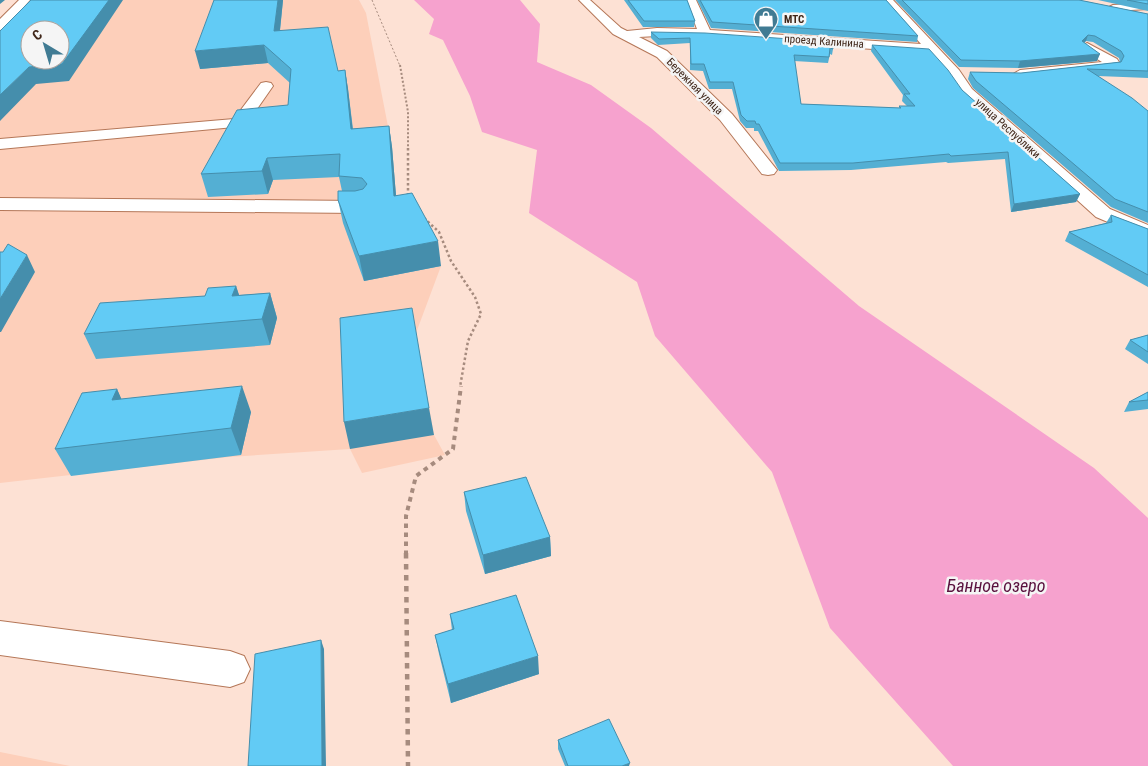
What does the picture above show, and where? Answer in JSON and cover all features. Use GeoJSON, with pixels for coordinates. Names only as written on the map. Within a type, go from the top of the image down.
{"type":"FeatureCollection","features":[{"type":"Feature","properties":{"kind":"street"},"geometry":{"type":"LineString","coordinates":[[0,26],[25,0]]}},
{"type":"Feature","properties":{"kind":"street","name":"Бережная улица"},"geometry":{"type":"LineString","coordinates":[[584,0],[617,31],[662,54],[726,117],[768,170]]}},
{"type":"Feature","properties":{"kind":"street"},"geometry":{"type":"LineString","coordinates":[[691,0],[704,33]]}},
{"type":"Feature","properties":{"kind":"street","name":"улица Республики"},"geometry":{"type":"LineString","coordinates":[[887,0],[954,73],[966,92],[1103,213],[1148,233]]}},
{"type":"Feature","properties":{"kind":"street"},"geometry":{"type":"LineString","coordinates":[[1101,5],[1148,15]]}},
{"type":"Feature","properties":{"kind":"street"},"geometry":{"type":"LineString","coordinates":[[1113,8],[1148,6]]}},
{"type":"Feature","properties":{"kind":"street","name":"проезд Калинина"},"geometry":{"type":"LineString","coordinates":[[627,35],[656,32],[704,33],[931,49]]}},
{"type":"Feature","properties":{"kind":"street"},"geometry":{"type":"LineString","coordinates":[[1009,74],[1111,65],[1112,62],[1087,47]]}},
{"type":"Feature","properties":{"kind":"street"},"geometry":{"type":"LineString","coordinates":[[954,73],[972,73]]}},
{"type":"Feature","properties":{"kind":"street"},"geometry":{"type":"LineString","coordinates":[[0,144],[239,122],[266,86]]}},
{"type":"Feature","properties":{"kind":"street"},"geometry":{"type":"LineString","coordinates":[[0,204],[359,207]]}},
{"type":"Feature","properties":{"kind":"street"},"geometry":{"type":"LineString","coordinates":[[0,638],[230,669]]}},
{"type":"Feature","properties":{"kind":"path"},"geometry":{"type":"LineString","coordinates":[[372,0],[399,60],[408,112],[408,203]]}},
{"type":"Feature","properties":{"kind":"path"},"geometry":{"type":"LineString","coordinates":[[408,766],[406,516],[416,476],[453,449],[456,413],[468,341],[482,314],[476,297],[451,261],[439,232],[420,214]]}},
{"type":"Feature","properties":{"kind":"shaded area"},"geometry":{"type":"Polygon","coordinates":[[[45,0],[359,0],[366,13],[392,147],[396,197],[415,217],[441,266],[416,333],[434,435],[445,455],[362,473],[350,449],[229,457],[0,483],[0,43],[20,24],[20,70],[70,70],[70,20],[24,20],[45,0]]]}},
{"type":"Feature","properties":{"kind":"shaded area"},"geometry":{"type":"Polygon","coordinates":[[[0,752],[70,766],[0,766],[0,752]]]}},
{"type":"Feature","properties":{"kind":"water","name":"Банное озеро"},"geometry":{"type":"Polygon","coordinates":[[[414,0],[520,0],[540,24],[537,62],[591,85],[651,128],[859,306],[1094,468],[1148,518],[1148,766],[953,766],[830,628],[772,472],[655,336],[637,282],[529,213],[537,150],[482,132],[470,96],[443,40],[429,34],[434,19],[414,0]]]}},
{"type":"Feature","properties":{"kind":"building"},"geometry":{"type":"Polygon","coordinates":[[[31,0],[109,0],[70,53],[70,20],[20,20],[20,70],[26,70],[0,95],[0,31],[31,0]]]}},
{"type":"Feature","properties":{"kind":"building"},"geometry":{"type":"Polygon","coordinates":[[[214,0],[278,0],[274,31],[328,27],[338,71],[345,70],[351,129],[389,126],[394,196],[412,193],[438,241],[359,256],[338,200],[338,191],[355,191],[363,189],[367,184],[362,178],[339,176],[340,154],[267,158],[262,171],[201,174],[237,110],[288,105],[291,69],[264,45],[195,51],[214,0]]]}},
{"type":"Feature","properties":{"kind":"building"},"geometry":{"type":"Polygon","coordinates":[[[628,0],[687,0],[695,21],[644,21],[628,0]]]}},
{"type":"Feature","properties":{"kind":"building"},"geometry":{"type":"Polygon","coordinates":[[[700,0],[886,0],[918,36],[712,22],[700,0]]]}},
{"type":"Feature","properties":{"kind":"building"},"geometry":{"type":"Polygon","coordinates":[[[902,0],[1079,0],[1148,14],[1148,71],[1087,69],[1132,98],[1148,111],[1148,212],[1115,199],[976,81],[970,72],[1021,73],[1121,62],[1124,56],[1121,51],[1095,36],[1088,35],[1082,41],[1100,54],[1020,61],[961,60],[902,0]]]}},
{"type":"Feature","properties":{"kind":"building"},"geometry":{"type":"Polygon","coordinates":[[[1127,0],[1148,0],[1148,4],[1127,0]]]}},
{"type":"Feature","properties":{"kind":"building"},"geometry":{"type":"Polygon","coordinates":[[[651,32],[705,33],[833,42],[833,49],[830,48],[829,57],[794,55],[801,104],[901,108],[899,106],[915,106],[904,94],[910,94],[872,45],[929,49],[948,70],[962,90],[1080,194],[1014,204],[1008,152],[951,156],[949,154],[853,163],[780,163],[759,124],[756,124],[755,121],[747,121],[741,115],[733,82],[710,82],[704,64],[691,64],[690,38],[659,39],[651,32]]]}},
{"type":"Feature","properties":{"kind":"building"},"geometry":{"type":"Polygon","coordinates":[[[1111,215],[1148,229],[1148,275],[1069,232],[1112,222],[1111,215]]]}},
{"type":"Feature","properties":{"kind":"building"},"geometry":{"type":"Polygon","coordinates":[[[8,244],[27,255],[0,299],[0,252],[3,252],[8,244]]]}},
{"type":"Feature","properties":{"kind":"building"},"geometry":{"type":"Polygon","coordinates":[[[236,286],[232,296],[270,293],[262,319],[84,334],[100,303],[205,296],[208,288],[236,286]]]}},
{"type":"Feature","properties":{"kind":"building"},"geometry":{"type":"Polygon","coordinates":[[[412,308],[429,408],[344,422],[340,318],[412,308]]]}},
{"type":"Feature","properties":{"kind":"building"},"geometry":{"type":"Polygon","coordinates":[[[1148,335],[1148,352],[1130,340],[1148,335]]]}},
{"type":"Feature","properties":{"kind":"building"},"geometry":{"type":"Polygon","coordinates":[[[242,386],[231,428],[55,449],[82,393],[117,389],[112,400],[242,386]]]}},
{"type":"Feature","properties":{"kind":"building"},"geometry":{"type":"Polygon","coordinates":[[[1148,392],[1148,400],[1129,402],[1148,392]]]}},
{"type":"Feature","properties":{"kind":"building"},"geometry":{"type":"Polygon","coordinates":[[[526,477],[550,537],[483,555],[464,492],[526,477]]]}},
{"type":"Feature","properties":{"kind":"building"},"geometry":{"type":"Polygon","coordinates":[[[516,595],[538,656],[448,684],[435,635],[454,629],[450,614],[516,595]]]}},
{"type":"Feature","properties":{"kind":"building"},"geometry":{"type":"Polygon","coordinates":[[[321,640],[322,766],[248,766],[255,654],[321,640]]]}},
{"type":"Feature","properties":{"kind":"building"},"geometry":{"type":"Polygon","coordinates":[[[609,719],[630,763],[622,766],[568,766],[558,740],[609,719]]]}},
{"type":"Feature","properties":{"kind":"place","name":"МТС"},"geometry":{"type":"Point","coordinates":[766,40]}}]}
